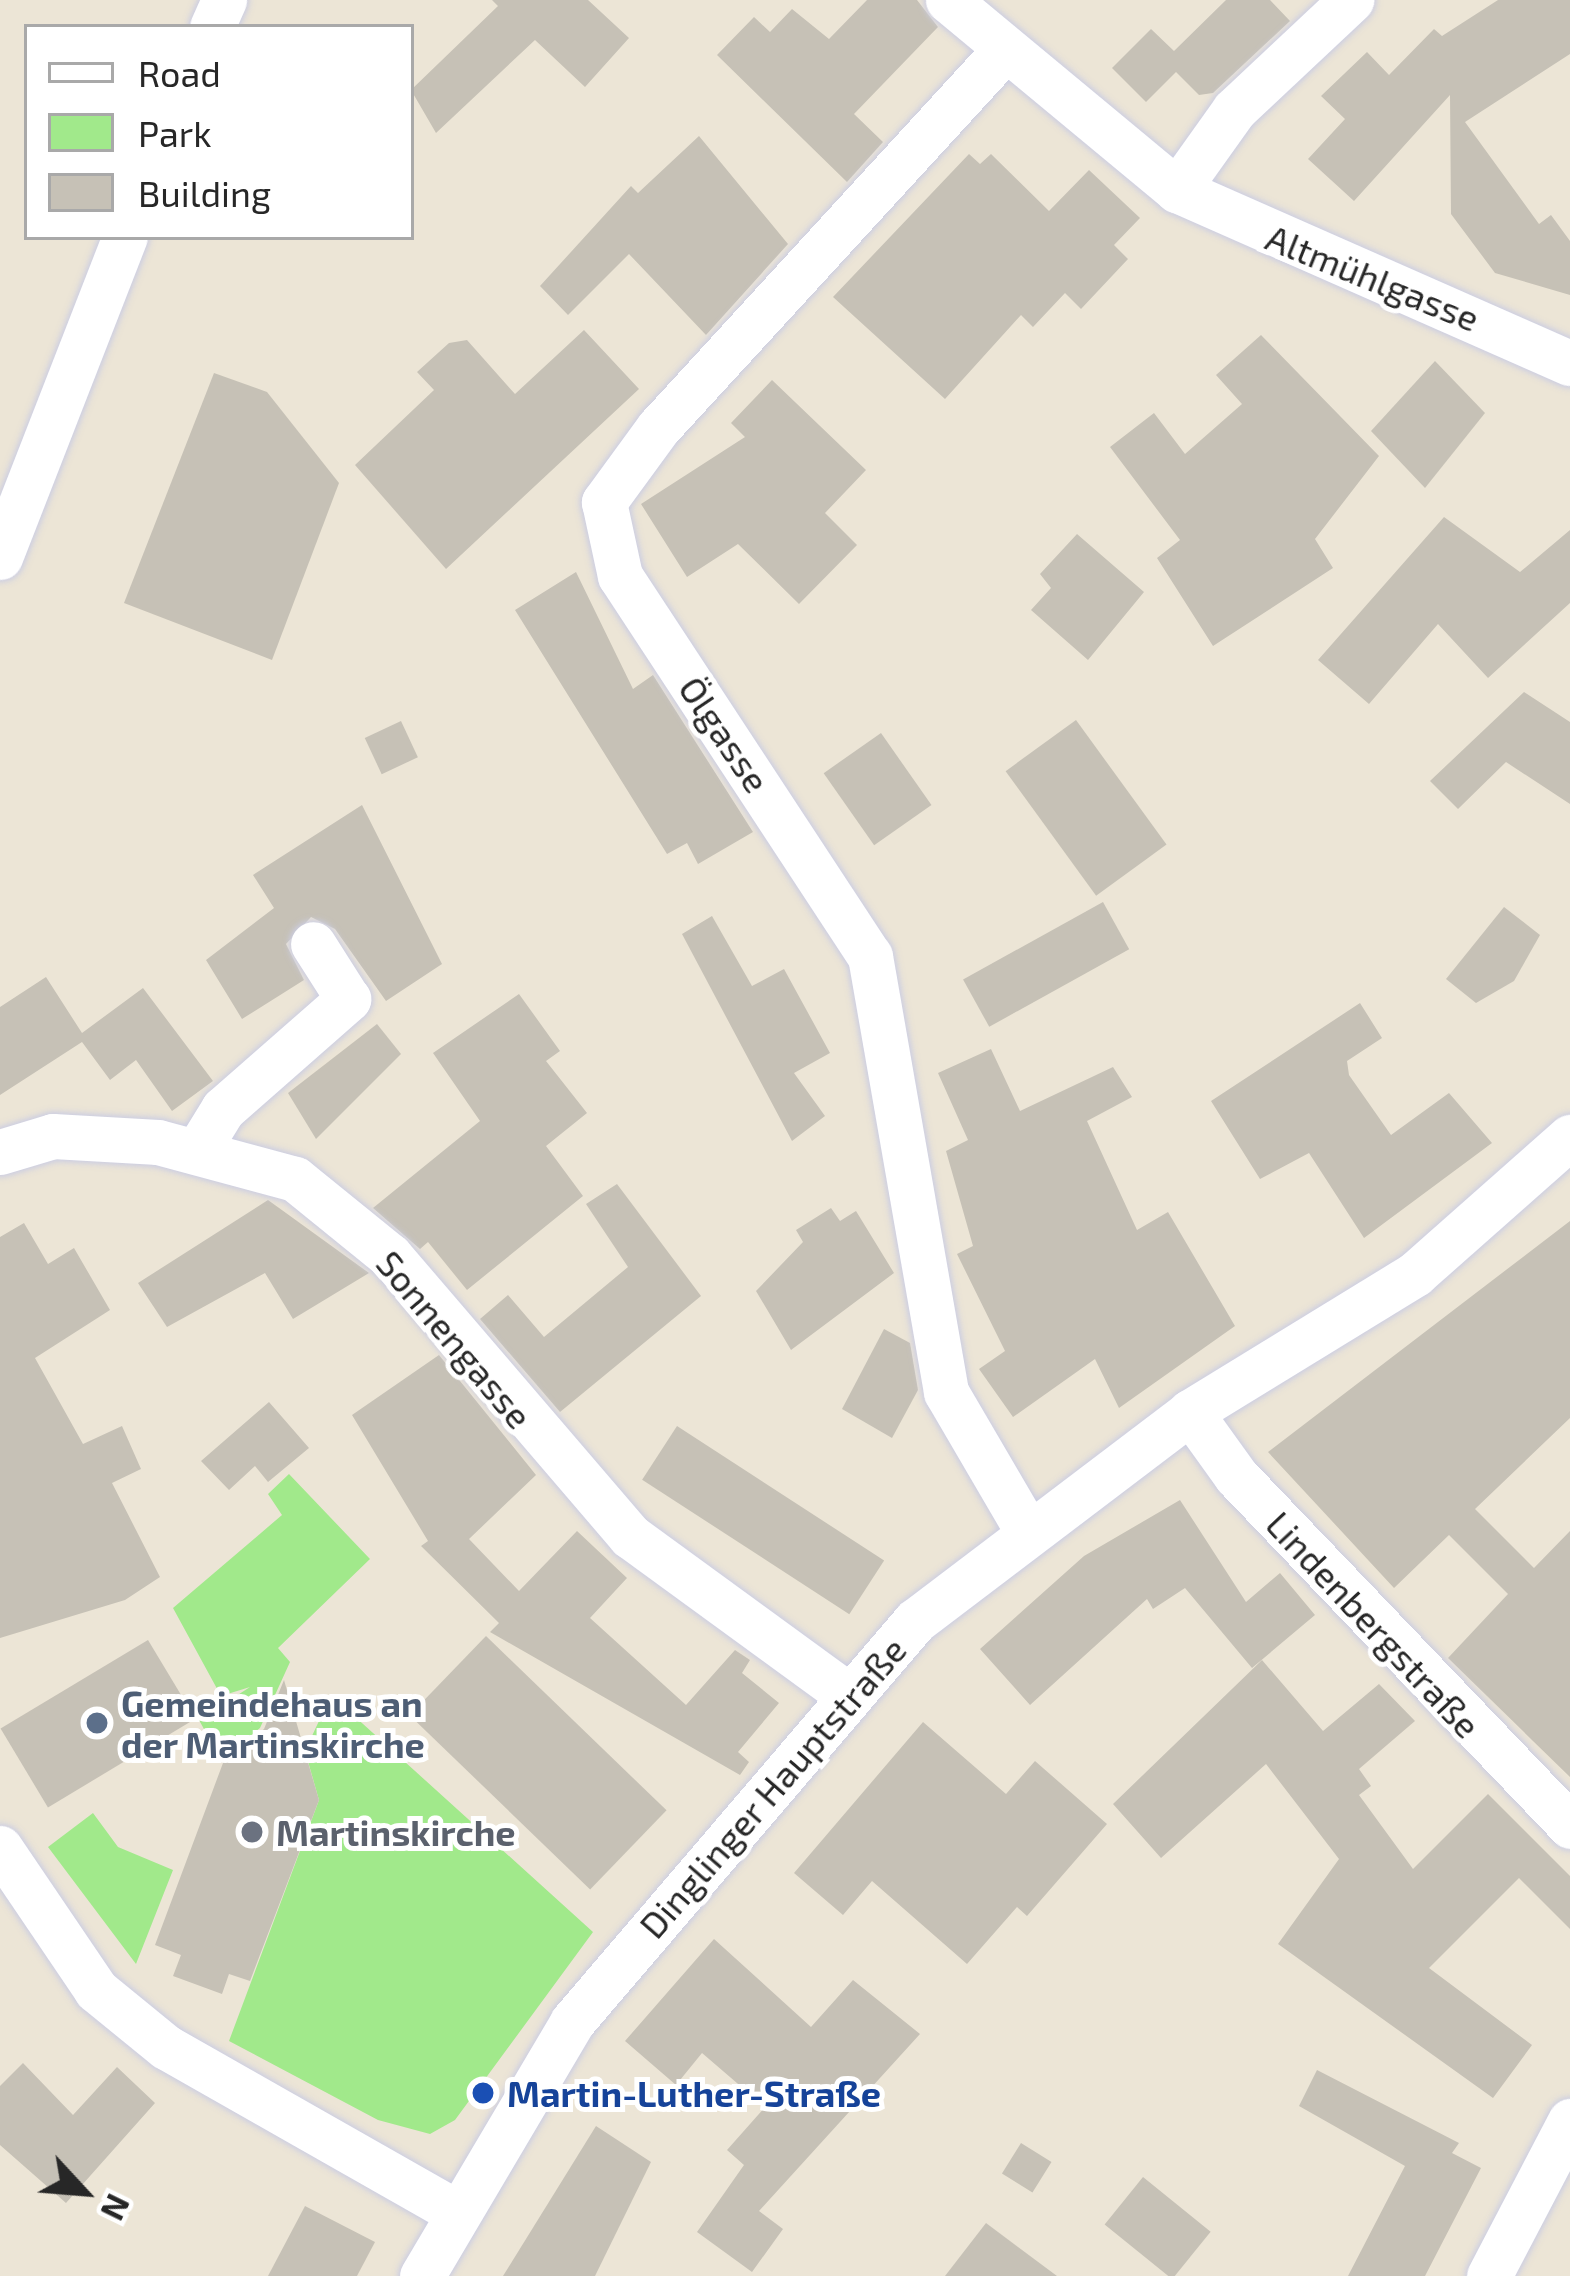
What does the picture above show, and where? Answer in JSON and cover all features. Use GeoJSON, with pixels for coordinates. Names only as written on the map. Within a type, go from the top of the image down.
{"type":"FeatureCollection","features":[{"type":"Feature","properties":{"kind":"street","name":"Altmühlgasse"},"geometry":{"type":"LineString","coordinates":[[948,0],[1001,54],[1177,190],[1570,363]]}},
{"type":"Feature","properties":{"kind":"street"},"geometry":{"type":"LineString","coordinates":[[1177,190],[1234,110],[1351,0]]}},
{"type":"Feature","properties":{"kind":"street","name":"Ölgasse"},"geometry":{"type":"LineString","coordinates":[[1001,54],[658,428],[604,502],[620,576],[870,956],[946,1392],[1025,1527]]}},
{"type":"Feature","properties":{"kind":"street"},"geometry":{"type":"LineString","coordinates":[[0,556],[124,240]]}},
{"type":"Feature","properties":{"kind":"street"},"geometry":{"type":"LineString","coordinates":[[199,1148],[223,1109],[348,999],[314,944]]}},
{"type":"Feature","properties":{"kind":"street","name":"Sonnengasse"},"geometry":{"type":"LineString","coordinates":[[0,1151],[53,1136],[199,1148],[295,1179],[390,1256],[630,1535],[845,1693]]}},
{"type":"Feature","properties":{"kind":"street","name":"Dinglinger Hauptstraße"},"geometry":{"type":"LineString","coordinates":[[422,2276],[572,2023],[845,1693],[1025,1527],[1190,1412],[1414,1274],[1570,1137]]}},
{"type":"Feature","properties":{"kind":"street","name":"Lindenbergstraße"},"geometry":{"type":"LineString","coordinates":[[1190,1412],[1236,1476],[1570,1826]]}},
{"type":"Feature","properties":{"kind":"street"},"geometry":{"type":"LineString","coordinates":[[0,1848],[96,1990],[166,2047],[456,2212]]}},
{"type":"Feature","properties":{"kind":"street"},"geometry":{"type":"LineString","coordinates":[[1489,2276],[1570,2121]]}},
{"type":"Feature","properties":{"kind":"green space"},"geometry":{"type":"Polygon","coordinates":[[[289,1474],[370,1559],[278,1648],[290,1662],[260,1728],[221,1760],[199,1720],[250,1687],[221,1696],[173,1608],[282,1515],[268,1494],[289,1474]]]}},
{"type":"Feature","properties":{"kind":"green space"},"geometry":{"type":"Polygon","coordinates":[[[331,1695],[593,1932],[455,2120],[430,2134],[378,2120],[229,2041],[319,1800],[305,1751],[331,1695]]]}},
{"type":"Feature","properties":{"kind":"green space"},"geometry":{"type":"Polygon","coordinates":[[[93,1813],[118,1847],[173,1870],[136,1964],[48,1847],[93,1813]]]}},
{"type":"Feature","properties":{"kind":"building"},"geometry":{"type":"Polygon","coordinates":[[[492,0],[588,0],[629,38],[585,87],[535,40],[436,133],[414,87],[498,6],[492,0]]]}},
{"type":"Feature","properties":{"kind":"building"},"geometry":{"type":"Polygon","coordinates":[[[867,0],[917,0],[938,27],[854,114],[883,142],[847,182],[717,55],[754,17],[770,32],[792,9],[829,39],[867,0]]]}},
{"type":"Feature","properties":{"kind":"building"},"geometry":{"type":"Polygon","coordinates":[[[1226,0],[1270,0],[1290,21],[1213,93],[1199,95],[1176,72],[1146,102],[1112,68],[1151,29],[1174,51],[1226,0]]]}},
{"type":"Feature","properties":{"kind":"building"},"geometry":{"type":"Polygon","coordinates":[[[1498,0],[1570,0],[1570,54],[1465,122],[1539,224],[1551,215],[1570,241],[1570,295],[1495,273],[1451,214],[1450,95],[1354,201],[1308,159],[1345,119],[1321,96],[1367,52],[1389,75],[1434,29],[1442,36],[1498,0]]]}},
{"type":"Feature","properties":{"kind":"building"},"geometry":{"type":"Polygon","coordinates":[[[699,136],[788,244],[706,335],[629,254],[568,315],[540,286],[631,186],[638,193],[699,136]]]}},
{"type":"Feature","properties":{"kind":"building"},"geometry":{"type":"Polygon","coordinates":[[[969,154],[980,164],[991,154],[1049,211],[1089,170],[1140,218],[1114,245],[1128,259],[1081,309],[1065,293],[1033,327],[1021,315],[945,399],[833,297],[969,154]]]}},
{"type":"Feature","properties":{"kind":"building"},"geometry":{"type":"Polygon","coordinates":[[[584,330],[639,389],[446,569],[355,465],[434,390],[417,372],[449,343],[467,340],[515,394],[584,330]]]}},
{"type":"Feature","properties":{"kind":"building"},"geometry":{"type":"Polygon","coordinates":[[[1261,335],[1379,456],[1315,539],[1333,568],[1213,646],[1157,558],[1180,540],[1110,447],[1154,413],[1185,454],[1242,404],[1216,375],[1261,335]]]}},
{"type":"Feature","properties":{"kind":"building"},"geometry":{"type":"Polygon","coordinates":[[[1435,361],[1485,413],[1425,488],[1371,431],[1435,361]]]}},
{"type":"Feature","properties":{"kind":"building"},"geometry":{"type":"Polygon","coordinates":[[[214,373],[267,392],[339,483],[272,660],[124,603],[214,373]]]}},
{"type":"Feature","properties":{"kind":"building"},"geometry":{"type":"Polygon","coordinates":[[[772,380],[866,470],[825,513],[857,545],[799,604],[738,544],[687,577],[641,504],[745,437],[731,423],[772,380]]]}},
{"type":"Feature","properties":{"kind":"building"},"geometry":{"type":"Polygon","coordinates":[[[1444,517],[1520,572],[1570,530],[1570,603],[1488,678],[1438,624],[1369,704],[1318,660],[1444,517]]]}},
{"type":"Feature","properties":{"kind":"building"},"geometry":{"type":"Polygon","coordinates":[[[1077,534],[1144,592],[1088,660],[1031,610],[1051,588],[1040,574],[1077,534]]]}},
{"type":"Feature","properties":{"kind":"building"},"geometry":{"type":"Polygon","coordinates":[[[576,572],[633,689],[653,675],[753,832],[698,864],[687,843],[667,854],[515,610],[576,572]]]}},
{"type":"Feature","properties":{"kind":"building"},"geometry":{"type":"Polygon","coordinates":[[[1524,692],[1570,722],[1570,804],[1506,762],[1458,809],[1430,781],[1524,692]]]}},
{"type":"Feature","properties":{"kind":"building"},"geometry":{"type":"Polygon","coordinates":[[[1076,720],[1167,845],[1096,896],[1006,771],[1076,720]]]}},
{"type":"Feature","properties":{"kind":"building"},"geometry":{"type":"Polygon","coordinates":[[[401,721],[418,757],[382,774],[365,738],[401,721]]]}},
{"type":"Feature","properties":{"kind":"building"},"geometry":{"type":"Polygon","coordinates":[[[881,733],[931,805],[874,845],[824,773],[881,733]]]}},
{"type":"Feature","properties":{"kind":"building"},"geometry":{"type":"Polygon","coordinates":[[[362,805],[442,964],[386,1001],[335,929],[311,917],[286,944],[304,980],[242,1019],[206,960],[274,908],[253,875],[362,805]]]}},
{"type":"Feature","properties":{"kind":"building"},"geometry":{"type":"Polygon","coordinates":[[[1103,902],[1129,949],[989,1027],[963,980],[1103,902]]]}},
{"type":"Feature","properties":{"kind":"building"},"geometry":{"type":"Polygon","coordinates":[[[1504,907],[1540,935],[1514,981],[1476,1003],[1446,979],[1504,907]]]}},
{"type":"Feature","properties":{"kind":"building"},"geometry":{"type":"Polygon","coordinates":[[[712,916],[752,986],[784,969],[830,1053],[794,1073],[825,1116],[792,1141],[682,934],[712,916]]]}},
{"type":"Feature","properties":{"kind":"building"},"geometry":{"type":"Polygon","coordinates":[[[46,977],[82,1033],[143,988],[213,1081],[172,1111],[136,1060],[110,1080],[82,1042],[0,1095],[0,1007],[46,977]]]}},
{"type":"Feature","properties":{"kind":"building"},"geometry":{"type":"Polygon","coordinates":[[[519,994],[560,1051],[546,1061],[587,1113],[546,1146],[583,1196],[467,1290],[428,1242],[420,1249],[373,1208],[480,1121],[433,1053],[519,994]]]}},
{"type":"Feature","properties":{"kind":"building"},"geometry":{"type":"Polygon","coordinates":[[[1360,1003],[1382,1038],[1347,1061],[1349,1075],[1391,1135],[1449,1093],[1492,1143],[1364,1238],[1309,1153],[1260,1179],[1211,1101],[1360,1003]]]}},
{"type":"Feature","properties":{"kind":"building"},"geometry":{"type":"Polygon","coordinates":[[[377,1024],[401,1054],[316,1139],[288,1093],[377,1024]]]}},
{"type":"Feature","properties":{"kind":"building"},"geometry":{"type":"Polygon","coordinates":[[[991,1049],[1020,1111],[1113,1067],[1132,1097],[1087,1121],[1137,1230],[1168,1212],[1235,1326],[1119,1408],[1095,1359],[1013,1417],[979,1369],[1005,1351],[957,1254],[973,1246],[946,1151],[968,1140],[938,1073],[991,1049]]]}},
{"type":"Feature","properties":{"kind":"building"},"geometry":{"type":"Polygon","coordinates":[[[617,1184],[701,1296],[560,1412],[480,1319],[508,1295],[544,1337],[628,1267],[586,1204],[617,1184]]]}},
{"type":"Feature","properties":{"kind":"building"},"geometry":{"type":"Polygon","coordinates":[[[268,1200],[369,1273],[293,1319],[265,1273],[167,1327],[138,1283],[268,1200]]]}},
{"type":"Feature","properties":{"kind":"building"},"geometry":{"type":"Polygon","coordinates":[[[831,1208],[840,1221],[856,1211],[894,1273],[791,1350],[756,1291],[803,1242],[796,1230],[831,1208]]]}},
{"type":"Feature","properties":{"kind":"building"},"geometry":{"type":"Polygon","coordinates":[[[1570,1221],[1570,1418],[1475,1509],[1534,1568],[1570,1531],[1570,1777],[1448,1658],[1508,1594],[1449,1535],[1394,1588],[1268,1452],[1570,1221]]]}},
{"type":"Feature","properties":{"kind":"building"},"geometry":{"type":"Polygon","coordinates":[[[24,1223],[48,1264],[74,1248],[110,1310],[35,1358],[83,1444],[122,1426],[141,1469],[112,1483],[160,1577],[125,1600],[0,1638],[0,1237],[24,1223]]]}},
{"type":"Feature","properties":{"kind":"building"},"geometry":{"type":"Polygon","coordinates":[[[884,1329],[910,1343],[918,1390],[892,1438],[842,1409],[884,1329]]]}},
{"type":"Feature","properties":{"kind":"building"},"geometry":{"type":"Polygon","coordinates":[[[439,1355],[536,1475],[469,1539],[519,1591],[577,1531],[627,1578],[590,1618],[686,1705],[735,1650],[750,1660],[742,1673],[779,1703],[738,1752],[749,1762],[740,1775],[490,1632],[499,1623],[421,1546],[428,1541],[352,1415],[439,1355]]]}},
{"type":"Feature","properties":{"kind":"building"},"geometry":{"type":"Polygon","coordinates":[[[269,1402],[309,1448],[268,1482],[255,1466],[229,1490],[201,1461],[269,1402]]]}},
{"type":"Feature","properties":{"kind":"building"},"geometry":{"type":"Polygon","coordinates":[[[677,1426],[884,1561],[849,1614],[642,1480],[677,1426]]]}},
{"type":"Feature","properties":{"kind":"building"},"geometry":{"type":"Polygon","coordinates":[[[1180,1500],[1246,1602],[1280,1573],[1315,1615],[1252,1668],[1185,1588],[1153,1609],[1147,1599],[1030,1705],[980,1649],[1084,1556],[1180,1500]]]}},
{"type":"Feature","properties":{"kind":"building"},"geometry":{"type":"Polygon","coordinates":[[[486,1636],[667,1810],[590,1889],[410,1715],[486,1636]]]}},
{"type":"Feature","properties":{"kind":"building","name":"Gemeindehaus an der Martinskirche"},"geometry":{"type":"Polygon","coordinates":[[[148,1640],[195,1719],[48,1807],[1,1729],[148,1640]]]}},
{"type":"Feature","properties":{"kind":"building"},"geometry":{"type":"Polygon","coordinates":[[[1262,1660],[1323,1731],[1379,1684],[1415,1721],[1359,1769],[1371,1786],[1359,1795],[1413,1869],[1488,1794],[1570,1876],[1570,1929],[1519,1878],[1429,1968],[1532,2045],[1493,2098],[1278,1944],[1339,1859],[1266,1764],[1161,1858],[1113,1804],[1262,1660]]]}},
{"type":"Feature","properties":{"kind":"building","name":"Martinskirche"},"geometry":{"type":"Polygon","coordinates":[[[284,1680],[319,1800],[250,1981],[229,1974],[222,1994],[173,1976],[181,1955],[155,1945],[223,1763],[264,1729],[284,1680]]]}},
{"type":"Feature","properties":{"kind":"building"},"geometry":{"type":"Polygon","coordinates":[[[923,1722],[1006,1794],[1035,1761],[1107,1824],[1027,1916],[1017,1907],[967,1964],[872,1881],[843,1915],[794,1873],[923,1722]]]}},
{"type":"Feature","properties":{"kind":"building"},"geometry":{"type":"Polygon","coordinates":[[[714,1939],[811,2027],[853,1980],[920,2034],[759,2211],[783,2229],[752,2272],[697,2232],[744,2165],[727,2150],[765,2107],[702,2053],[676,2085],[625,2041],[714,1939]]]}},
{"type":"Feature","properties":{"kind":"building"},"geometry":{"type":"Polygon","coordinates":[[[23,2063],[73,2115],[117,2067],[155,2103],[66,2203],[0,2145],[0,2086],[23,2063]]]}},
{"type":"Feature","properties":{"kind":"building"},"geometry":{"type":"Polygon","coordinates":[[[1317,2070],[1459,2143],[1452,2153],[1481,2168],[1425,2276],[1348,2276],[1405,2166],[1299,2106],[1317,2070]]]}},
{"type":"Feature","properties":{"kind":"building"},"geometry":{"type":"Polygon","coordinates":[[[596,2126],[651,2162],[595,2276],[503,2276],[596,2126]]]}},
{"type":"Feature","properties":{"kind":"building"},"geometry":{"type":"Polygon","coordinates":[[[1021,2143],[1052,2162],[1032,2193],[1002,2174],[1021,2143]]]}},
{"type":"Feature","properties":{"kind":"building"},"geometry":{"type":"Polygon","coordinates":[[[1143,2177],[1211,2232],[1175,2276],[1168,2276],[1105,2224],[1143,2177]]]}},
{"type":"Feature","properties":{"kind":"building"},"geometry":{"type":"Polygon","coordinates":[[[305,2206],[375,2242],[357,2276],[268,2276],[305,2206]]]}},
{"type":"Feature","properties":{"kind":"building"},"geometry":{"type":"Polygon","coordinates":[[[986,2223],[1057,2276],[945,2276],[986,2223]]]}},
{"type":"Feature","properties":{"kind":"place","name":"Gemeindehaus an der Martinskirche"},"geometry":{"type":"Point","coordinates":[97,1723]}},
{"type":"Feature","properties":{"kind":"place","name":"Martinskirche"},"geometry":{"type":"Point","coordinates":[252,1832]}},
{"type":"Feature","properties":{"kind":"place","name":"Martin-Luther-Straße"},"geometry":{"type":"Point","coordinates":[483,2093]}}]}
